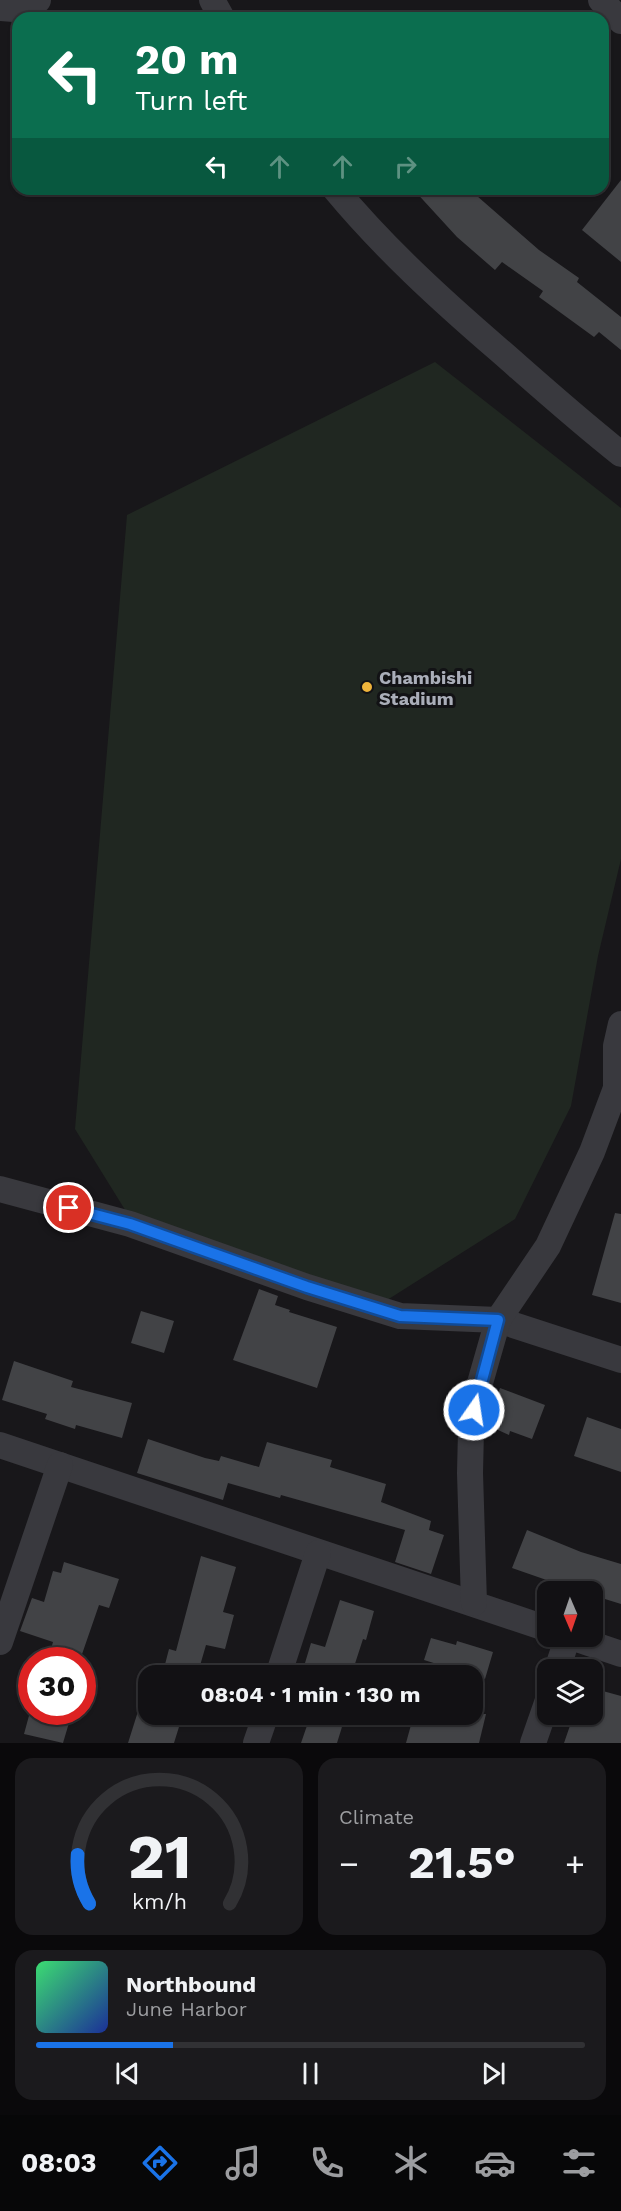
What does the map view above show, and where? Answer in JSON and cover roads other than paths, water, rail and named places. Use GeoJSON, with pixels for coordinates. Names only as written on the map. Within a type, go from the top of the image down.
{"type":"FeatureCollection","features":[{"type":"Feature","properties":{"kind":"street"},"geometry":{"type":"LineString","coordinates":[[0,8],[14,9],[38,0]]}},
{"type":"Feature","properties":{"kind":"street"},"geometry":{"type":"LineString","coordinates":[[601,0],[621,21]]}},
{"type":"Feature","properties":{"kind":"street"},"geometry":{"type":"LineString","coordinates":[[340,195],[435,294],[587,428],[621,454]]}},
{"type":"Feature","properties":{"kind":"street"},"geometry":{"type":"LineString","coordinates":[[474,1603],[470,1473],[471,1430],[478,1390],[498,1320],[548,1246],[592,1152],[616,1089],[619,1039]]}},
{"type":"Feature","properties":{"kind":"street"},"geometry":{"type":"LineString","coordinates":[[0,1189],[130,1224],[307,1287],[400,1316],[498,1320],[621,1360]]}},
{"type":"Feature","properties":{"kind":"street"},"geometry":{"type":"LineString","coordinates":[[0,1445],[537,1625]]}},
{"type":"Feature","properties":{"kind":"street"},"geometry":{"type":"LineString","coordinates":[[0,1641],[60,1465]]}},
{"type":"Feature","properties":{"kind":"street"},"geometry":{"type":"LineString","coordinates":[[282,1665],[318,1553]]}},
{"type":"Feature","properties":{"kind":"street"},"geometry":{"type":"LineString","coordinates":[[561,1659],[568,1636],[621,1654]]}},
{"type":"Feature","properties":{"kind":"street"},"geometry":{"type":"LineString","coordinates":[[256,1743],[262,1725]]}},
{"type":"Feature","properties":{"kind":"street"},"geometry":{"type":"LineString","coordinates":[[533,1743],[539,1725]]}},
{"type":"Feature","properties":{"kind":"place","name":"Chambishi Stadium"},"geometry":{"type":"Point","coordinates":[367,687]}}]}
